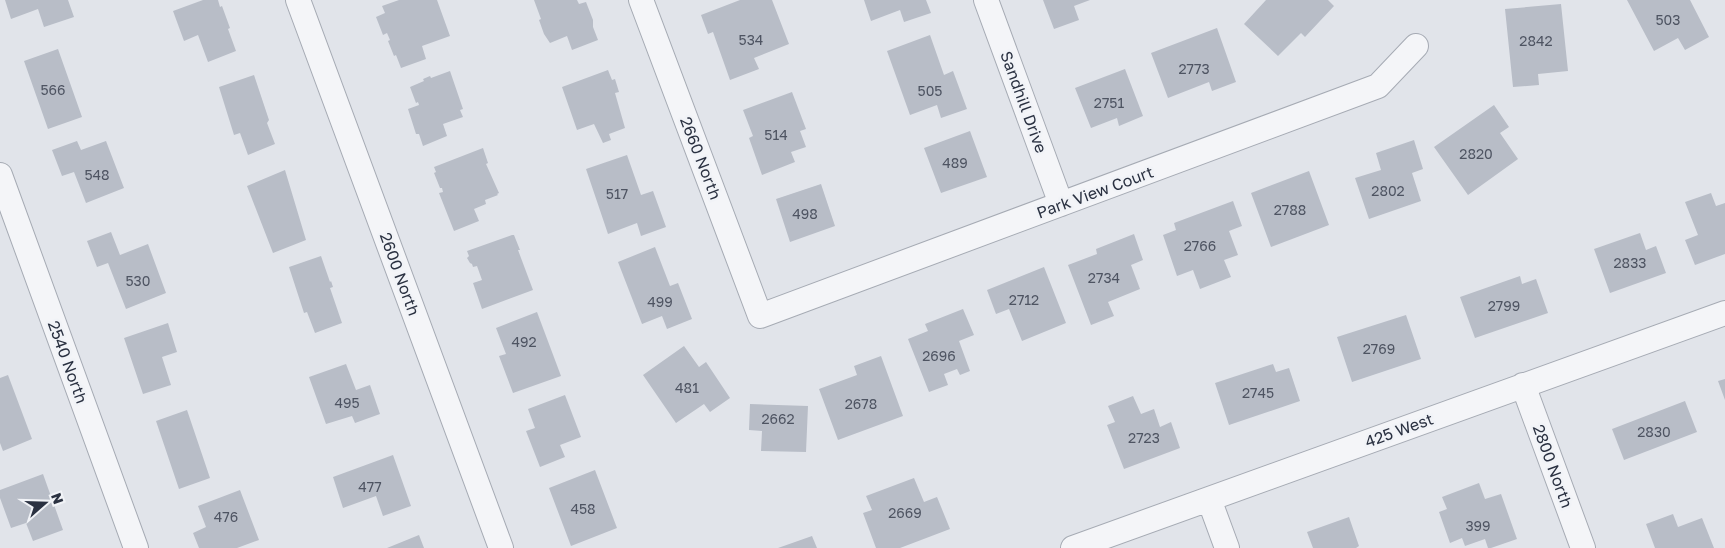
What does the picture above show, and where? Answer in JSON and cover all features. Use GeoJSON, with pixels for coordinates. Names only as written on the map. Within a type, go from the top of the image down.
{"type":"FeatureCollection","features":[{"type":"Feature","properties":{"kind":"street","name":"2600 North"},"geometry":{"type":"LineString","coordinates":[[298,0],[501,548]]}},
{"type":"Feature","properties":{"kind":"street","name":"2660 North"},"geometry":{"type":"LineString","coordinates":[[641,0],[760,316]]}},
{"type":"Feature","properties":{"kind":"street","name":"Sandhill Drive"},"geometry":{"type":"LineString","coordinates":[[986,0],[1061,204]]}},
{"type":"Feature","properties":{"kind":"street","name":"Park View Court"},"geometry":{"type":"LineString","coordinates":[[760,316],[1378,86],[1416,46]]}},
{"type":"Feature","properties":{"kind":"street","name":"2540 North"},"geometry":{"type":"LineString","coordinates":[[0,175],[136,548]]}},
{"type":"Feature","properties":{"kind":"street","name":"425 West"},"geometry":{"type":"LineString","coordinates":[[1074,548],[1725,313]]}},
{"type":"Feature","properties":{"kind":"street","name":"2800 North"},"geometry":{"type":"LineString","coordinates":[[1523,385],[1583,548]]}},
{"type":"Feature","properties":{"kind":"street"},"geometry":{"type":"LineString","coordinates":[[1209,499],[1227,548]]}},
{"type":"Feature","properties":{"kind":"building"},"geometry":{"type":"Polygon","coordinates":[[[5,0],[68,0],[74,17],[44,27],[38,9],[11,19],[5,0]]]}},
{"type":"Feature","properties":{"kind":"building"},"geometry":{"type":"Polygon","coordinates":[[[203,0],[218,0],[220,7],[222,6],[236,51],[208,62],[198,35],[184,41],[173,11],[203,0]]]}},
{"type":"Feature","properties":{"kind":"building"},"geometry":{"type":"Polygon","coordinates":[[[399,0],[437,0],[450,36],[422,46],[426,59],[401,68],[388,41],[390,40],[387,33],[383,35],[376,17],[385,13],[382,6],[399,0]]]}},
{"type":"Feature","properties":{"kind":"building"},"geometry":{"type":"Polygon","coordinates":[[[534,0],[577,0],[579,4],[586,2],[598,40],[572,50],[567,36],[550,43],[544,34],[534,0]]]}},
{"type":"Feature","properties":{"kind":"building"},"geometry":{"type":"Polygon","coordinates":[[[740,0],[772,0],[789,44],[754,58],[759,69],[730,80],[713,32],[708,34],[701,15],[740,0]]]}},
{"type":"Feature","properties":{"kind":"building"},"geometry":{"type":"Polygon","coordinates":[[[864,0],[926,0],[931,13],[904,22],[900,10],[871,21],[864,0]]]}},
{"type":"Feature","properties":{"kind":"building"},"geometry":{"type":"Polygon","coordinates":[[[1043,0],[1090,0],[1074,6],[1079,20],[1054,29],[1043,0]]]}},
{"type":"Feature","properties":{"kind":"building"},"geometry":{"type":"Polygon","coordinates":[[[1266,0],[1328,0],[1334,6],[1305,37],[1301,33],[1278,56],[1244,24],[1266,0]]]}},
{"type":"Feature","properties":{"kind":"building"},"geometry":{"type":"Polygon","coordinates":[[[1627,0],[1690,0],[1709,37],[1685,50],[1678,38],[1654,51],[1627,0]]]}},
{"type":"Feature","properties":{"kind":"building"},"geometry":{"type":"Polygon","coordinates":[[[1561,4],[1568,71],[1538,74],[1539,85],[1513,87],[1505,9],[1561,4]]]}},
{"type":"Feature","properties":{"kind":"building"},"geometry":{"type":"Polygon","coordinates":[[[1217,28],[1236,82],[1212,91],[1209,82],[1168,98],[1151,53],[1217,28]]]}},
{"type":"Feature","properties":{"kind":"building"},"geometry":{"type":"Polygon","coordinates":[[[930,35],[944,75],[953,71],[967,109],[941,118],[937,105],[910,115],[887,51],[930,35]]]}},
{"type":"Feature","properties":{"kind":"building"},"geometry":{"type":"Polygon","coordinates":[[[58,49],[82,117],[48,129],[24,61],[58,49]]]}},
{"type":"Feature","properties":{"kind":"building"},"geometry":{"type":"Polygon","coordinates":[[[1125,69],[1143,116],[1119,126],[1117,118],[1091,128],[1075,88],[1125,69]]]}},
{"type":"Feature","properties":{"kind":"building"},"geometry":{"type":"Polygon","coordinates":[[[608,70],[612,80],[615,79],[619,92],[615,93],[625,128],[609,134],[611,140],[603,143],[594,124],[577,130],[562,87],[608,70]]]}},
{"type":"Feature","properties":{"kind":"building"},"geometry":{"type":"Polygon","coordinates":[[[450,71],[463,109],[460,110],[463,117],[443,124],[447,136],[423,146],[419,134],[416,134],[408,109],[419,105],[418,102],[416,103],[410,87],[430,76],[431,78],[450,71]]]}},
{"type":"Feature","properties":{"kind":"building"},"geometry":{"type":"Polygon","coordinates":[[[254,75],[269,120],[267,123],[275,144],[248,155],[240,133],[234,135],[219,87],[254,75]]]}},
{"type":"Feature","properties":{"kind":"building"},"geometry":{"type":"Polygon","coordinates":[[[792,92],[806,129],[800,131],[806,147],[791,152],[795,162],[762,175],[749,138],[753,136],[743,110],[792,92]]]}},
{"type":"Feature","properties":{"kind":"building"},"geometry":{"type":"Polygon","coordinates":[[[1494,105],[1509,127],[1500,133],[1518,159],[1468,195],[1434,147],[1494,105]]]}},
{"type":"Feature","properties":{"kind":"building"},"geometry":{"type":"Polygon","coordinates":[[[970,131],[987,177],[941,193],[924,148],[970,131]]]}},
{"type":"Feature","properties":{"kind":"building"},"geometry":{"type":"Polygon","coordinates":[[[1414,140],[1423,169],[1412,173],[1421,201],[1369,219],[1355,178],[1381,170],[1376,153],[1414,140]]]}},
{"type":"Feature","properties":{"kind":"building"},"geometry":{"type":"Polygon","coordinates":[[[77,141],[81,150],[106,141],[124,188],[86,203],[74,172],[62,176],[52,150],[77,141]]]}},
{"type":"Feature","properties":{"kind":"building"},"geometry":{"type":"Polygon","coordinates":[[[483,148],[488,163],[486,164],[499,193],[485,200],[486,204],[474,209],[479,221],[454,231],[439,193],[443,192],[434,173],[436,172],[434,167],[483,148]]]}},
{"type":"Feature","properties":{"kind":"building"},"geometry":{"type":"Polygon","coordinates":[[[627,155],[641,195],[653,191],[666,227],[641,236],[637,223],[608,234],[586,169],[627,155]]]}},
{"type":"Feature","properties":{"kind":"building"},"geometry":{"type":"Polygon","coordinates":[[[285,170],[306,240],[273,253],[247,186],[285,170]]]}},
{"type":"Feature","properties":{"kind":"building"},"geometry":{"type":"Polygon","coordinates":[[[1309,171],[1329,225],[1271,247],[1251,193],[1309,171]]]}},
{"type":"Feature","properties":{"kind":"building"},"geometry":{"type":"Polygon","coordinates":[[[821,184],[835,226],[790,242],[776,199],[821,184]]]}},
{"type":"Feature","properties":{"kind":"building"},"geometry":{"type":"Polygon","coordinates":[[[1711,193],[1716,206],[1725,203],[1725,254],[1695,265],[1685,240],[1698,235],[1685,202],[1711,193]]]}},
{"type":"Feature","properties":{"kind":"building"},"geometry":{"type":"Polygon","coordinates":[[[1233,201],[1242,226],[1229,231],[1238,255],[1224,260],[1231,277],[1200,289],[1193,270],[1177,276],[1163,235],[1176,230],[1174,223],[1233,201]]]}},
{"type":"Feature","properties":{"kind":"building"},"geometry":{"type":"Polygon","coordinates":[[[111,232],[120,255],[148,244],[166,293],[126,309],[108,263],[97,267],[87,241],[111,232]]]}},
{"type":"Feature","properties":{"kind":"building"},"geometry":{"type":"Polygon","coordinates":[[[1640,233],[1646,250],[1656,246],[1666,273],[1610,293],[1594,249],[1640,233]]]}},
{"type":"Feature","properties":{"kind":"building"},"geometry":{"type":"Polygon","coordinates":[[[1134,234],[1143,260],[1131,265],[1140,289],[1108,302],[1114,316],[1091,325],[1068,265],[1097,254],[1096,249],[1134,234]]]}},
{"type":"Feature","properties":{"kind":"building"},"geometry":{"type":"Polygon","coordinates":[[[514,235],[520,250],[518,250],[533,290],[482,309],[473,283],[482,280],[477,266],[473,267],[467,258],[469,256],[467,251],[514,235]]]}},
{"type":"Feature","properties":{"kind":"building"},"geometry":{"type":"Polygon","coordinates":[[[655,247],[670,286],[678,283],[692,319],[667,329],[662,316],[642,324],[618,262],[655,247]]]}},
{"type":"Feature","properties":{"kind":"building"},"geometry":{"type":"Polygon","coordinates":[[[321,256],[333,287],[330,288],[342,323],[315,333],[307,312],[304,313],[289,267],[321,256]]]}},
{"type":"Feature","properties":{"kind":"building"},"geometry":{"type":"Polygon","coordinates":[[[1044,267],[1066,323],[1022,341],[1009,309],[996,314],[987,290],[1044,267]]]}},
{"type":"Feature","properties":{"kind":"building"},"geometry":{"type":"Polygon","coordinates":[[[1520,276],[1522,284],[1536,279],[1548,313],[1475,338],[1460,297],[1520,276]]]}},
{"type":"Feature","properties":{"kind":"building"},"geometry":{"type":"Polygon","coordinates":[[[963,309],[974,335],[959,341],[970,371],[960,375],[957,369],[944,374],[948,385],[929,392],[908,339],[928,331],[925,324],[963,309]]]}},
{"type":"Feature","properties":{"kind":"building"},"geometry":{"type":"Polygon","coordinates":[[[537,312],[561,376],[513,393],[499,356],[506,354],[496,328],[537,312]]]}},
{"type":"Feature","properties":{"kind":"building"},"geometry":{"type":"Polygon","coordinates":[[[1406,315],[1421,359],[1352,382],[1337,337],[1406,315]]]}},
{"type":"Feature","properties":{"kind":"building"},"geometry":{"type":"Polygon","coordinates":[[[168,323],[177,352],[162,357],[171,385],[143,394],[124,338],[168,323]]]}},
{"type":"Feature","properties":{"kind":"building"},"geometry":{"type":"Polygon","coordinates":[[[684,346],[699,367],[706,362],[730,398],[710,412],[704,404],[676,423],[643,375],[684,346]]]}},
{"type":"Feature","properties":{"kind":"building"},"geometry":{"type":"Polygon","coordinates":[[[881,356],[903,416],[838,440],[819,389],[857,375],[854,366],[881,356]]]}},
{"type":"Feature","properties":{"kind":"building"},"geometry":{"type":"Polygon","coordinates":[[[346,364],[356,390],[370,385],[380,414],[355,423],[352,416],[326,424],[309,377],[346,364]]]}},
{"type":"Feature","properties":{"kind":"building"},"geometry":{"type":"Polygon","coordinates":[[[1273,364],[1276,372],[1289,368],[1300,401],[1229,425],[1215,383],[1273,364]]]}},
{"type":"Feature","properties":{"kind":"building"},"geometry":{"type":"Polygon","coordinates":[[[8,375],[32,439],[3,451],[0,443],[0,378],[8,375]]]}},
{"type":"Feature","properties":{"kind":"building"},"geometry":{"type":"Polygon","coordinates":[[[1725,379],[1725,400],[1718,381],[1725,379]]]}},
{"type":"Feature","properties":{"kind":"building"},"geometry":{"type":"Polygon","coordinates":[[[565,395],[581,437],[560,445],[565,457],[540,467],[526,431],[535,428],[528,409],[565,395]]]}},
{"type":"Feature","properties":{"kind":"building"},"geometry":{"type":"Polygon","coordinates":[[[1133,396],[1141,414],[1154,409],[1160,427],[1171,422],[1180,448],[1124,469],[1107,425],[1115,422],[1108,406],[1133,396]]]}},
{"type":"Feature","properties":{"kind":"building"},"geometry":{"type":"Polygon","coordinates":[[[1685,401],[1697,432],[1624,460],[1612,429],[1685,401]]]}},
{"type":"Feature","properties":{"kind":"building"},"geometry":{"type":"Polygon","coordinates":[[[750,404],[808,406],[806,452],[761,451],[762,431],[749,430],[750,404]]]}},
{"type":"Feature","properties":{"kind":"building"},"geometry":{"type":"Polygon","coordinates":[[[187,410],[210,478],[179,489],[156,421],[187,410]]]}},
{"type":"Feature","properties":{"kind":"building"},"geometry":{"type":"Polygon","coordinates":[[[393,455],[411,506],[383,516],[376,496],[343,508],[333,477],[393,455]]]}},
{"type":"Feature","properties":{"kind":"building"},"geometry":{"type":"Polygon","coordinates":[[[595,470],[617,528],[571,546],[549,488],[595,470]]]}},
{"type":"Feature","properties":{"kind":"building"},"geometry":{"type":"Polygon","coordinates":[[[43,474],[63,530],[33,541],[26,523],[11,528],[0,498],[0,490],[43,474]]]}},
{"type":"Feature","properties":{"kind":"building"},"geometry":{"type":"Polygon","coordinates":[[[914,478],[924,502],[937,497],[950,529],[900,548],[876,548],[863,513],[872,510],[866,496],[914,478]]]}},
{"type":"Feature","properties":{"kind":"building"},"geometry":{"type":"Polygon","coordinates":[[[1479,483],[1485,499],[1501,494],[1517,539],[1491,548],[1488,548],[1485,539],[1465,546],[1462,538],[1450,543],[1439,512],[1447,509],[1442,497],[1479,483]]]}},
{"type":"Feature","properties":{"kind":"building"},"geometry":{"type":"Polygon","coordinates":[[[240,490],[259,540],[237,548],[199,548],[193,533],[206,527],[198,506],[240,490]]]}},
{"type":"Feature","properties":{"kind":"building"},"geometry":{"type":"Polygon","coordinates":[[[1673,514],[1678,527],[1702,518],[1714,548],[1655,548],[1646,524],[1673,514]]]}},
{"type":"Feature","properties":{"kind":"building"},"geometry":{"type":"Polygon","coordinates":[[[1349,517],[1359,546],[1356,548],[1313,548],[1307,532],[1349,517]]]}},
{"type":"Feature","properties":{"kind":"building"},"geometry":{"type":"Polygon","coordinates":[[[419,535],[424,548],[387,548],[419,535]]]}},
{"type":"Feature","properties":{"kind":"building"},"geometry":{"type":"Polygon","coordinates":[[[812,536],[817,548],[778,548],[812,536]]]}}]}
